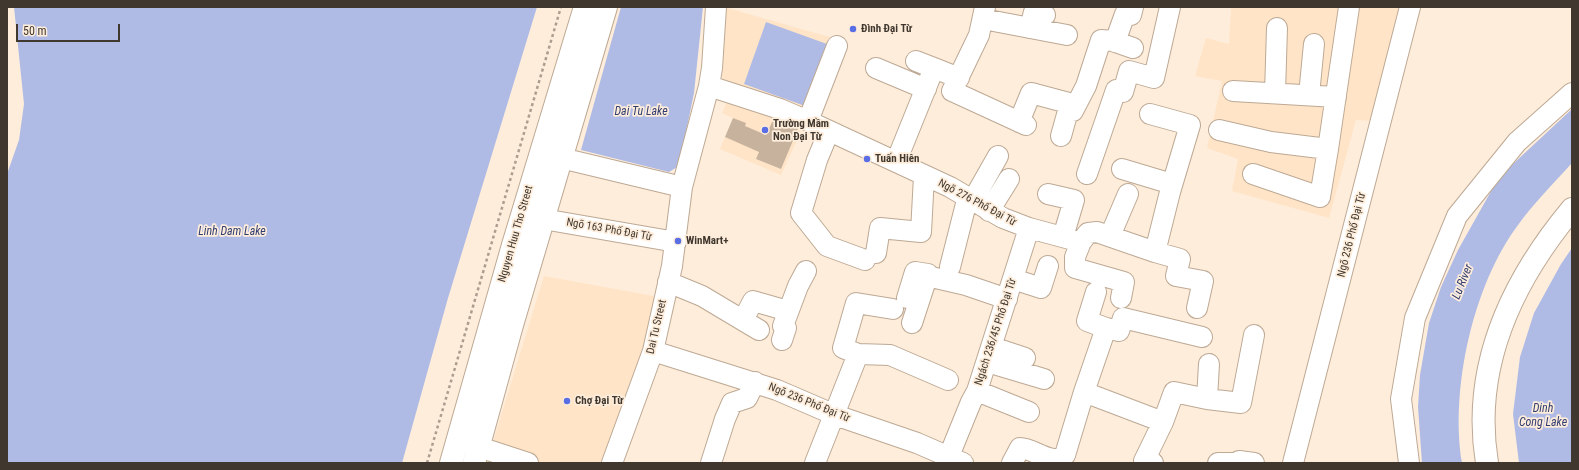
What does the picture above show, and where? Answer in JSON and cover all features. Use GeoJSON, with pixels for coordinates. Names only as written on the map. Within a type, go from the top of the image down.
{"type":"FeatureCollection","features":[{"type":"Feature","properties":{"kind":"main road","name":"Nguyen Huu Tho Street"},"geometry":{"type":"LineString","coordinates":[[451,463],[528,194],[585,7]]}},
{"type":"Feature","properties":{"kind":"main road","name":"Nguyen Huu Tho Street"},"geometry":{"type":"LineString","coordinates":[[476,455],[560,158],[606,7]]}},
{"type":"Feature","properties":{"kind":"main road"},"geometry":{"type":"LineString","coordinates":[[1487,463],[1483,423],[1484,403],[1489,371],[1498,334],[1511,301],[1529,267],[1549,236],[1572,209]]}},
{"type":"Feature","properties":{"kind":"street","name":"Dai Tu Street"},"geometry":{"type":"LineString","coordinates":[[612,463],[652,351],[668,282],[676,242],[682,187],[709,86],[712,68],[716,7]]}},
{"type":"Feature","properties":{"kind":"street"},"geometry":{"type":"LineString","coordinates":[[1061,136],[1068,110],[1073,111],[1086,86],[1101,40],[1124,45],[1124,14],[1131,15],[1120,7]]}},
{"type":"Feature","properties":{"kind":"street"},"geometry":{"type":"LineString","coordinates":[[1087,174],[1116,90],[1123,92],[1129,71],[1154,78],[1170,7]]}},
{"type":"Feature","properties":{"kind":"street"},"geometry":{"type":"LineString","coordinates":[[1253,174],[1320,197],[1349,7]]}},
{"type":"Feature","properties":{"kind":"street","name":"Ngõ 236 Phố Đại Từ"},"geometry":{"type":"LineString","coordinates":[[1293,463],[1410,7]]}},
{"type":"Feature","properties":{"kind":"street"},"geometry":{"type":"LineString","coordinates":[[1030,28],[1034,12],[1045,15]]}},
{"type":"Feature","properties":{"kind":"street"},"geometry":{"type":"LineString","coordinates":[[1067,35],[1030,28],[993,14],[979,35],[952,91],[1023,123],[1032,93],[1076,105]]}},
{"type":"Feature","properties":{"kind":"street"},"geometry":{"type":"LineString","coordinates":[[1275,93],[1277,28]]}},
{"type":"Feature","properties":{"kind":"street"},"geometry":{"type":"LineString","coordinates":[[1309,95],[1314,44]]}},
{"type":"Feature","properties":{"kind":"street"},"geometry":{"type":"LineString","coordinates":[[808,121],[837,46]]}},
{"type":"Feature","properties":{"kind":"street"},"geometry":{"type":"LineString","coordinates":[[916,61],[959,78]]}},
{"type":"Feature","properties":{"kind":"street"},"geometry":{"type":"LineString","coordinates":[[876,68],[926,89]]}},
{"type":"Feature","properties":{"kind":"street"},"geometry":{"type":"LineString","coordinates":[[896,162],[934,68]]}},
{"type":"Feature","properties":{"kind":"street","name":"Ngõ 276 Phố Đại Từ"},"geometry":{"type":"LineString","coordinates":[[709,86],[780,109],[896,162],[970,198],[989,211],[1029,228],[1072,240]]}},
{"type":"Feature","properties":{"kind":"street"},"geometry":{"type":"LineString","coordinates":[[1086,86],[1115,94]]}},
{"type":"Feature","properties":{"kind":"street"},"geometry":{"type":"LineString","coordinates":[[1233,91],[1336,97]]}},
{"type":"Feature","properties":{"kind":"street"},"geometry":{"type":"LineString","coordinates":[[1409,463],[1401,399],[1415,318],[1457,216],[1516,142],[1572,93]]}},
{"type":"Feature","properties":{"kind":"street"},"geometry":{"type":"LineString","coordinates":[[1150,114],[1190,125],[1172,184],[1155,252]]}},
{"type":"Feature","properties":{"kind":"street"},"geometry":{"type":"LineString","coordinates":[[1219,130],[1271,142],[1328,149]]}},
{"type":"Feature","properties":{"kind":"street"},"geometry":{"type":"LineString","coordinates":[[829,131],[817,160],[801,213],[828,246],[871,256],[878,228],[924,232],[924,176]]}},
{"type":"Feature","properties":{"kind":"street"},"geometry":{"type":"LineString","coordinates":[[950,267],[970,198],[998,156]]}},
{"type":"Feature","properties":{"kind":"street"},"geometry":{"type":"LineString","coordinates":[[560,158],[682,187]]}},
{"type":"Feature","properties":{"kind":"street"},"geometry":{"type":"LineString","coordinates":[[1122,169],[1172,184]]}},
{"type":"Feature","properties":{"kind":"street"},"geometry":{"type":"LineString","coordinates":[[989,211],[1009,179]]}},
{"type":"Feature","properties":{"kind":"street","name":"Ngõ 163 Phố Đại Từ"},"geometry":{"type":"LineString","coordinates":[[528,194],[546,210],[676,242]]}},
{"type":"Feature","properties":{"kind":"street"},"geometry":{"type":"LineString","coordinates":[[1048,194],[1074,200],[1072,240],[1075,268],[1124,282],[1121,298]]}},
{"type":"Feature","properties":{"kind":"street"},"geometry":{"type":"LineString","coordinates":[[1110,236],[1128,194]]}},
{"type":"Feature","properties":{"kind":"street","name":"Ngách 236/45 Phố Đại Từ"},"geometry":{"type":"LineString","coordinates":[[956,460],[971,402],[977,391],[989,355],[1029,228]]}},
{"type":"Feature","properties":{"kind":"street"},"geometry":{"type":"LineString","coordinates":[[1072,240],[1088,233],[1097,232],[1180,259],[1176,276],[1203,281],[1197,308]]}},
{"type":"Feature","properties":{"kind":"street"},"geometry":{"type":"LineString","coordinates":[[1013,279],[1041,288],[1048,266]]}},
{"type":"Feature","properties":{"kind":"street"},"geometry":{"type":"LineString","coordinates":[[782,340],[786,328],[783,326],[788,311],[806,271]]}},
{"type":"Feature","properties":{"kind":"street"},"geometry":{"type":"LineString","coordinates":[[948,380],[890,355],[858,354],[843,348],[856,303],[900,304],[915,272],[928,274],[927,276],[966,285],[1007,299]]}},
{"type":"Feature","properties":{"kind":"street"},"geometry":{"type":"LineString","coordinates":[[912,323],[927,276]]}},
{"type":"Feature","properties":{"kind":"street"},"geometry":{"type":"LineString","coordinates":[[668,282],[702,296],[759,330]]}},
{"type":"Feature","properties":{"kind":"street"},"geometry":{"type":"LineString","coordinates":[[1096,292],[1087,321],[1119,331],[1123,318],[1202,337]]}},
{"type":"Feature","properties":{"kind":"street"},"geometry":{"type":"LineString","coordinates":[[743,320],[753,301],[788,311]]}},
{"type":"Feature","properties":{"kind":"street"},"geometry":{"type":"LineString","coordinates":[[1012,463],[1020,448],[1052,459],[1061,458],[1065,455],[1084,392],[1106,328]]}},
{"type":"Feature","properties":{"kind":"street"},"geometry":{"type":"LineString","coordinates":[[1153,463],[1144,461],[1163,422],[1174,392],[1207,399],[1241,403],[1254,335]]}},
{"type":"Feature","properties":{"kind":"street","name":"Ngõ 236 Phố Đại Từ"},"geometry":{"type":"LineString","coordinates":[[652,351],[755,382],[835,415],[917,443],[956,460]]}},
{"type":"Feature","properties":{"kind":"street"},"geometry":{"type":"LineString","coordinates":[[815,463],[858,354]]}},
{"type":"Feature","properties":{"kind":"street"},"geometry":{"type":"LineString","coordinates":[[989,355],[1025,358]]}},
{"type":"Feature","properties":{"kind":"street"},"geometry":{"type":"LineString","coordinates":[[989,355],[1044,379]]}},
{"type":"Feature","properties":{"kind":"street"},"geometry":{"type":"LineString","coordinates":[[1207,399],[1210,364]]}},
{"type":"Feature","properties":{"kind":"street"},"geometry":{"type":"LineString","coordinates":[[711,463],[725,419],[732,404],[747,398],[755,382]]}},
{"type":"Feature","properties":{"kind":"street"},"geometry":{"type":"LineString","coordinates":[[977,391],[1029,412]]}},
{"type":"Feature","properties":{"kind":"street"},"geometry":{"type":"LineString","coordinates":[[1084,392],[1163,422]]}},
{"type":"Feature","properties":{"kind":"street"},"geometry":{"type":"LineString","coordinates":[[476,455],[528,463]]}},
{"type":"Feature","properties":{"kind":"street"},"geometry":{"type":"LineString","coordinates":[[1228,463],[1239,461],[1254,463]]}},
{"type":"Feature","properties":{"kind":"path"},"geometry":{"type":"LineString","coordinates":[[427,463],[561,7]]}},
{"type":"Feature","properties":{"kind":"shaded area"},"geometry":{"type":"Polygon","coordinates":[[[724,7],[833,38],[806,113],[722,80],[724,7]]]}},
{"type":"Feature","properties":{"kind":"shaded area"},"geometry":{"type":"Polygon","coordinates":[[[1231,7],[1399,7],[1375,121],[1356,120],[1329,218],[1232,191],[1238,159],[1207,148],[1222,81],[1195,76],[1206,38],[1229,44],[1231,7]]]}},
{"type":"Feature","properties":{"kind":"shaded area","name":"Trường Mầm Non Đại Từ"},"geometry":{"type":"Polygon","coordinates":[[[732,91],[805,123],[781,175],[720,149],[733,118],[722,113],[732,91]]]}},
{"type":"Feature","properties":{"kind":"shaded area","name":"Chợ Đại Từ"},"geometry":{"type":"Polygon","coordinates":[[[544,276],[659,297],[646,354],[604,463],[539,463],[491,448],[544,276]]]}},
{"type":"Feature","properties":{"kind":"water","name":"Linh Dam Lake"},"geometry":{"type":"Polygon","coordinates":[[[14,7],[537,7],[448,298],[402,463],[7,463],[7,174],[19,140],[24,104],[14,7]]]}},
{"type":"Feature","properties":{"kind":"water","name":"Dai Tu Lake"},"geometry":{"type":"Polygon","coordinates":[[[621,7],[703,7],[694,93],[679,166],[669,172],[581,150],[621,7]]]}},
{"type":"Feature","properties":{"kind":"water"},"geometry":{"type":"Polygon","coordinates":[[[766,22],[827,44],[805,106],[744,84],[766,22]]]}},
{"type":"Feature","properties":{"kind":"water","name":"Lu River"},"geometry":{"type":"Polygon","coordinates":[[[1572,109],[1572,163],[1537,201],[1518,225],[1502,249],[1477,307],[1463,371],[1459,403],[1459,434],[1462,463],[1422,463],[1418,407],[1420,375],[1429,323],[1441,287],[1458,250],[1499,177],[1572,109]]]}},
{"type":"Feature","properties":{"kind":"water","name":"Dinh Cong Lake"},"geometry":{"type":"Polygon","coordinates":[[[1572,248],[1572,463],[1519,463],[1513,414],[1520,357],[1534,313],[1561,264],[1572,248]]]}},
{"type":"Feature","properties":{"kind":"building"},"geometry":{"type":"Polygon","coordinates":[[[776,114],[800,124],[781,169],[756,159],[759,152],[725,137],[733,118],[746,123],[745,126],[766,135],[776,114]]]}},
{"type":"Feature","properties":{"kind":"place","name":"Đình Đại Từ"},"geometry":{"type":"Point","coordinates":[853,29]}},
{"type":"Feature","properties":{"kind":"place","name":"Trường Mầm Non Đại Từ"},"geometry":{"type":"Point","coordinates":[765,130]}},
{"type":"Feature","properties":{"kind":"place","name":"Tuấn Hiên"},"geometry":{"type":"Point","coordinates":[867,159]}},
{"type":"Feature","properties":{"kind":"place","name":"WinMart+"},"geometry":{"type":"Point","coordinates":[678,241]}},
{"type":"Feature","properties":{"kind":"place","name":"Chợ Đại Từ"},"geometry":{"type":"Point","coordinates":[567,401]}}]}
